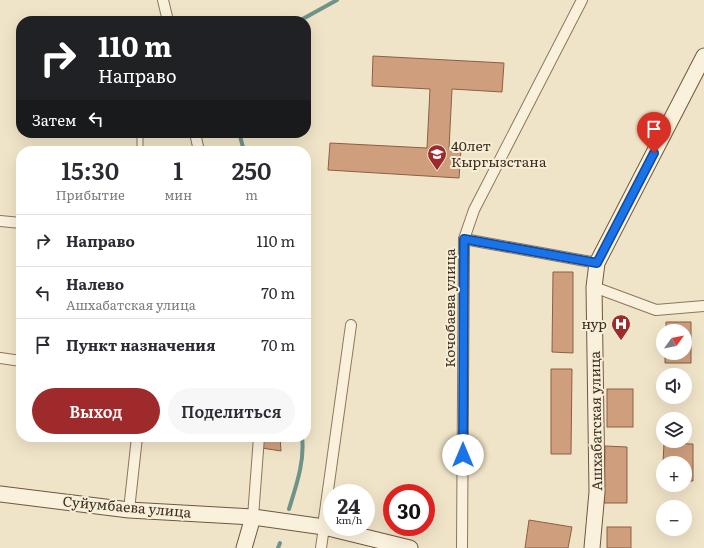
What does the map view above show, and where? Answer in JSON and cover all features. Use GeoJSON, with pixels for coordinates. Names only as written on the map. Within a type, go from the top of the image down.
{"type":"FeatureCollection","features":[{"type":"Feature","properties":{"kind":"street"},"geometry":{"type":"LineString","coordinates":[[163,0],[167,16]]}},
{"type":"Feature","properties":{"kind":"street","name":"Кочобаева улица"},"geometry":{"type":"LineString","coordinates":[[462,548],[464,239],[474,210],[582,0]]}},
{"type":"Feature","properties":{"kind":"street","name":"Ашхабатская улица"},"geometry":{"type":"LineString","coordinates":[[592,548],[598,492],[594,287],[597,263],[704,56]]}},
{"type":"Feature","properties":{"kind":"street"},"geometry":{"type":"LineString","coordinates":[[0,221],[16,223]]}},
{"type":"Feature","properties":{"kind":"street"},"geometry":{"type":"LineString","coordinates":[[464,239],[597,263]]}},
{"type":"Feature","properties":{"kind":"street"},"geometry":{"type":"LineString","coordinates":[[594,287],[656,310],[704,306]]}},
{"type":"Feature","properties":{"kind":"street"},"geometry":{"type":"LineString","coordinates":[[330,484],[351,325]]}},
{"type":"Feature","properties":{"kind":"street"},"geometry":{"type":"LineString","coordinates":[[0,358],[16,360]]}},
{"type":"Feature","properties":{"kind":"street"},"geometry":{"type":"LineString","coordinates":[[129,510],[136,442]]}},
{"type":"Feature","properties":{"kind":"street"},"geometry":{"type":"LineString","coordinates":[[244,548],[253,517],[259,442]]}},
{"type":"Feature","properties":{"kind":"street","name":"Суйумбаева улица"},"geometry":{"type":"LineString","coordinates":[[0,494],[129,510],[253,517],[323,526]]}},
{"type":"Feature","properties":{"kind":"street"},"geometry":{"type":"LineString","coordinates":[[321,548],[323,533]]}},
{"type":"Feature","properties":{"kind":"street","name":"Суйумбаева улица"},"geometry":{"type":"LineString","coordinates":[[363,536],[410,548]]}},
{"type":"Feature","properties":{"kind":"building"},"geometry":{"type":"Polygon","coordinates":[[[373,56],[504,63],[502,92],[452,89],[449,149],[461,150],[459,178],[328,170],[330,143],[427,148],[430,89],[372,86],[373,56]]]}},
{"type":"Feature","properties":{"kind":"building"},"geometry":{"type":"Polygon","coordinates":[[[553,272],[573,272],[573,353],[552,352],[553,272]]]}},
{"type":"Feature","properties":{"kind":"building"},"geometry":{"type":"Polygon","coordinates":[[[666,322],[691,322],[691,324],[666,324],[666,322]]]}},
{"type":"Feature","properties":{"kind":"building"},"geometry":{"type":"Polygon","coordinates":[[[665,360],[691,360],[691,363],[665,363],[665,360]]]}},
{"type":"Feature","properties":{"kind":"building"},"geometry":{"type":"Polygon","coordinates":[[[551,369],[572,369],[571,454],[551,454],[551,369]]]}},
{"type":"Feature","properties":{"kind":"building"},"geometry":{"type":"Polygon","coordinates":[[[607,389],[633,389],[633,427],[607,427],[607,389]]]}},
{"type":"Feature","properties":{"kind":"building"},"geometry":{"type":"Polygon","coordinates":[[[263,442],[280,442],[281,451],[262,448],[263,442]]]}},
{"type":"Feature","properties":{"kind":"building"},"geometry":{"type":"Polygon","coordinates":[[[693,444],[693,481],[692,456],[663,456],[664,448],[692,448],[693,444]]]}},
{"type":"Feature","properties":{"kind":"building"},"geometry":{"type":"Polygon","coordinates":[[[605,446],[627,447],[627,503],[604,503],[605,446]]]}},
{"type":"Feature","properties":{"kind":"building"},"geometry":{"type":"Polygon","coordinates":[[[529,520],[572,527],[568,548],[525,548],[529,520]]]}},
{"type":"Feature","properties":{"kind":"building"},"geometry":{"type":"Polygon","coordinates":[[[607,527],[631,527],[631,548],[607,548],[607,527]]]}},
{"type":"Feature","properties":{"kind":"waterway"},"geometry":{"type":"LineString","coordinates":[[308,16],[337,0]]}},
{"type":"Feature","properties":{"kind":"waterway"},"geometry":{"type":"LineString","coordinates":[[241,138],[243,146]]}},
{"type":"Feature","properties":{"kind":"waterway"},"geometry":{"type":"LineString","coordinates":[[289,509],[301,464],[303,442]]}},
{"type":"Feature","properties":{"kind":"waterway"},"geometry":{"type":"LineString","coordinates":[[278,548],[280,543]]}},
{"type":"Feature","properties":{"kind":"place","name":"40лет Кыргызстана"},"geometry":{"type":"Point","coordinates":[437,171]}},
{"type":"Feature","properties":{"kind":"place","name":"нур"},"geometry":{"type":"Point","coordinates":[621,341]}},
{"type":"Feature","properties":{"kind":"route"},"geometry":{"type":"LineString","coordinates":[[463,455],[464,239],[597,263],[654,153]]}}]}
